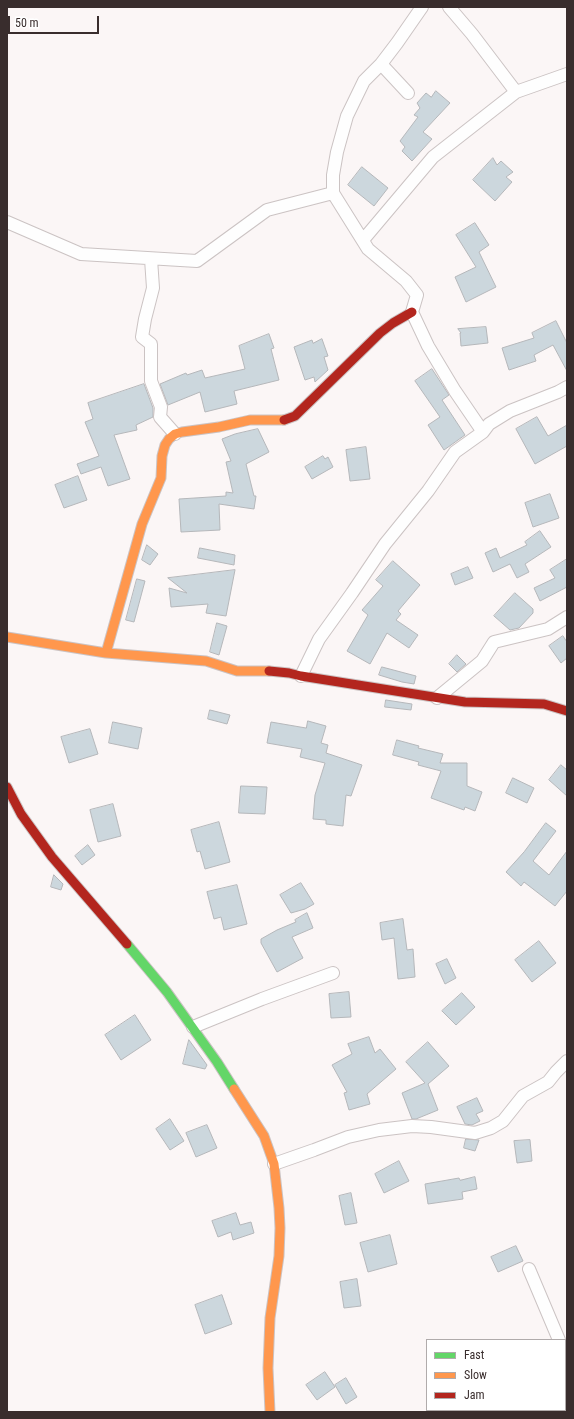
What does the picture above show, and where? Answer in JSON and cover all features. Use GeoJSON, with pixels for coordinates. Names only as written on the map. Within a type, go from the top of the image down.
{"type":"FeatureCollection","features":[{"type":"Feature","properties":{"kind":"street"},"geometry":{"type":"LineString","coordinates":[[422,7],[381,64],[364,81],[347,116],[337,152],[333,175],[333,193],[368,249],[406,281],[417,294],[412,312],[428,346],[455,391],[483,432]]}},
{"type":"Feature","properties":{"kind":"street"},"geometry":{"type":"LineString","coordinates":[[449,7],[472,34],[516,92]]}},
{"type":"Feature","properties":{"kind":"street"},"geometry":{"type":"LineString","coordinates":[[381,64],[408,93]]}},
{"type":"Feature","properties":{"kind":"street"},"geometry":{"type":"LineString","coordinates":[[363,240],[433,157],[516,92],[567,74]]}},
{"type":"Feature","properties":{"kind":"street"},"geometry":{"type":"LineString","coordinates":[[7,222],[81,254],[197,261],[267,210],[333,193]]}},
{"type":"Feature","properties":{"kind":"street"},"geometry":{"type":"LineString","coordinates":[[151,259],[153,288],[142,337],[151,344],[151,381],[161,407],[160,417],[175,434]]}},
{"type":"Feature","properties":{"kind":"street"},"geometry":{"type":"LineString","coordinates":[[106,653],[142,524],[161,478],[162,456],[169,439],[175,434],[220,427],[250,420],[285,420],[295,416],[380,333],[412,312]]}},
{"type":"Feature","properties":{"kind":"street"},"geometry":{"type":"LineString","coordinates":[[302,676],[319,639],[385,544],[456,452],[483,432],[489,424],[510,411],[567,387]]}},
{"type":"Feature","properties":{"kind":"street"},"geometry":{"type":"LineString","coordinates":[[437,698],[482,661],[494,642],[548,629],[567,617]]}},
{"type":"Feature","properties":{"kind":"street"},"geometry":{"type":"LineString","coordinates":[[7,637],[106,653],[206,661],[237,671],[282,673],[465,702],[544,704],[567,711]]}},
{"type":"Feature","properties":{"kind":"street"},"geometry":{"type":"LineString","coordinates":[[7,787],[21,814],[52,856],[149,969],[192,1027],[217,1062],[264,1136],[274,1164],[280,1208],[279,1256],[270,1318],[268,1368],[270,1412]]}},
{"type":"Feature","properties":{"kind":"street"},"geometry":{"type":"LineString","coordinates":[[192,1027],[262,998],[334,973]]}},
{"type":"Feature","properties":{"kind":"street"},"geometry":{"type":"LineString","coordinates":[[274,1164],[348,1137],[379,1130],[412,1126],[475,1133],[491,1128],[503,1121],[523,1096],[548,1082],[567,1061]]}},
{"type":"Feature","properties":{"kind":"street"},"geometry":{"type":"LineString","coordinates":[[529,1269],[559,1339]]}},
{"type":"Feature","properties":{"kind":"building"},"geometry":{"type":"Polygon","coordinates":[[[436,91],[450,103],[423,132],[432,139],[412,161],[402,151],[405,147],[400,141],[418,117],[414,115],[420,108],[417,103],[426,93],[431,97],[436,91]]]}},
{"type":"Feature","properties":{"kind":"building"},"geometry":{"type":"Polygon","coordinates":[[[493,158],[497,165],[501,161],[513,172],[506,177],[512,182],[495,201],[473,180],[493,158]]]}},
{"type":"Feature","properties":{"kind":"building"},"geometry":{"type":"Polygon","coordinates":[[[362,167],[388,188],[374,206],[348,185],[362,167]]]}},
{"type":"Feature","properties":{"kind":"building"},"geometry":{"type":"Polygon","coordinates":[[[475,223],[489,245],[479,252],[496,287],[466,302],[455,277],[476,267],[456,235],[475,223]]]}},
{"type":"Feature","properties":{"kind":"building"},"geometry":{"type":"Polygon","coordinates":[[[556,321],[567,343],[567,371],[553,345],[534,355],[536,361],[509,370],[502,348],[534,338],[532,333],[556,321]]]}},
{"type":"Feature","properties":{"kind":"building"},"geometry":{"type":"Polygon","coordinates":[[[486,327],[488,343],[461,346],[461,333],[458,329],[486,327]]]}},
{"type":"Feature","properties":{"kind":"building"},"geometry":{"type":"Polygon","coordinates":[[[269,334],[274,348],[271,349],[279,380],[234,391],[237,404],[205,412],[200,392],[168,405],[160,384],[186,373],[187,375],[202,370],[205,378],[245,369],[239,346],[269,334]]]}},
{"type":"Feature","properties":{"kind":"building"},"geometry":{"type":"Polygon","coordinates":[[[322,339],[328,356],[324,357],[328,370],[315,382],[314,377],[305,380],[294,347],[312,340],[313,343],[322,339]]]}},
{"type":"Feature","properties":{"kind":"building"},"geometry":{"type":"Polygon","coordinates":[[[432,369],[449,395],[442,400],[465,435],[444,450],[428,425],[440,417],[415,381],[432,369]]]}},
{"type":"Feature","properties":{"kind":"building"},"geometry":{"type":"Polygon","coordinates":[[[144,384],[153,408],[153,417],[136,425],[137,430],[114,435],[130,479],[108,486],[101,467],[81,474],[77,464],[99,456],[85,422],[93,419],[88,403],[144,384]]]}},
{"type":"Feature","properties":{"kind":"building"},"geometry":{"type":"Polygon","coordinates":[[[537,417],[548,436],[567,425],[567,446],[535,464],[516,429],[537,417]]]}},
{"type":"Feature","properties":{"kind":"building"},"geometry":{"type":"Polygon","coordinates":[[[258,429],[269,452],[246,464],[254,496],[256,496],[254,509],[219,504],[220,530],[181,532],[179,499],[226,496],[226,492],[233,493],[226,462],[231,461],[222,439],[235,434],[258,429]]]}},
{"type":"Feature","properties":{"kind":"building"},"geometry":{"type":"Polygon","coordinates":[[[366,447],[370,479],[350,481],[346,450],[366,447]]]}},
{"type":"Feature","properties":{"kind":"building"},"geometry":{"type":"Polygon","coordinates":[[[323,456],[325,459],[328,457],[333,467],[312,479],[305,467],[323,456]]]}},
{"type":"Feature","properties":{"kind":"building"},"geometry":{"type":"Polygon","coordinates":[[[78,476],[87,500],[64,508],[55,485],[78,476]]]}},
{"type":"Feature","properties":{"kind":"building"},"geometry":{"type":"Polygon","coordinates":[[[550,494],[559,518],[533,527],[525,503],[550,494]]]}},
{"type":"Feature","properties":{"kind":"building"},"geometry":{"type":"Polygon","coordinates":[[[540,531],[551,547],[525,564],[529,572],[517,578],[510,564],[493,572],[485,553],[496,548],[500,558],[527,545],[525,542],[540,531]]]}},
{"type":"Feature","properties":{"kind":"building"},"geometry":{"type":"Polygon","coordinates":[[[147,545],[158,554],[150,565],[142,560],[147,545]]]}},
{"type":"Feature","properties":{"kind":"building"},"geometry":{"type":"Polygon","coordinates":[[[200,548],[235,555],[234,565],[198,558],[200,548]]]}},
{"type":"Feature","properties":{"kind":"building"},"geometry":{"type":"Polygon","coordinates":[[[567,559],[567,587],[540,601],[534,588],[555,578],[550,570],[567,559]]]}},
{"type":"Feature","properties":{"kind":"building"},"geometry":{"type":"Polygon","coordinates":[[[393,561],[420,585],[398,611],[401,614],[396,620],[418,635],[409,648],[387,633],[370,664],[347,651],[368,615],[362,610],[383,586],[376,580],[393,561]]]}},
{"type":"Feature","properties":{"kind":"building"},"geometry":{"type":"Polygon","coordinates":[[[468,567],[473,578],[455,585],[451,574],[468,567]]]}},
{"type":"Feature","properties":{"kind":"building"},"geometry":{"type":"Polygon","coordinates":[[[235,570],[226,616],[206,613],[208,604],[171,607],[169,588],[187,593],[168,578],[235,570]]]}},
{"type":"Feature","properties":{"kind":"building"},"geometry":{"type":"Polygon","coordinates":[[[137,579],[145,581],[134,622],[126,620],[137,579]]]}},
{"type":"Feature","properties":{"kind":"building"},"geometry":{"type":"Polygon","coordinates":[[[515,593],[533,609],[533,613],[519,628],[510,630],[494,616],[515,593]]]}},
{"type":"Feature","properties":{"kind":"building"},"geometry":{"type":"Polygon","coordinates":[[[217,623],[227,626],[219,655],[210,652],[217,623]]]}},
{"type":"Feature","properties":{"kind":"building"},"geometry":{"type":"Polygon","coordinates":[[[563,636],[567,642],[567,658],[561,663],[549,646],[563,636]]]}},
{"type":"Feature","properties":{"kind":"building"},"geometry":{"type":"Polygon","coordinates":[[[457,655],[466,664],[457,672],[449,664],[457,655]]]}},
{"type":"Feature","properties":{"kind":"building"},"geometry":{"type":"Polygon","coordinates":[[[382,667],[416,676],[414,684],[379,675],[382,667]]]}},
{"type":"Feature","properties":{"kind":"building"},"geometry":{"type":"Polygon","coordinates":[[[386,700],[412,704],[411,710],[385,707],[386,700]]]}},
{"type":"Feature","properties":{"kind":"building"},"geometry":{"type":"Polygon","coordinates":[[[210,710],[230,715],[227,724],[208,719],[210,710]]]}},
{"type":"Feature","properties":{"kind":"building"},"geometry":{"type":"Polygon","coordinates":[[[308,721],[326,726],[321,743],[328,745],[326,753],[362,765],[351,796],[346,795],[343,826],[326,824],[326,820],[313,819],[315,795],[325,763],[300,757],[302,749],[267,743],[271,722],[306,728],[308,721]]]}},
{"type":"Feature","properties":{"kind":"building"},"geometry":{"type":"Polygon","coordinates":[[[113,722],[142,728],[138,749],[109,743],[113,722]]]}},
{"type":"Feature","properties":{"kind":"building"},"geometry":{"type":"Polygon","coordinates":[[[90,729],[98,754],[69,763],[61,737],[90,729]]]}},
{"type":"Feature","properties":{"kind":"building"},"geometry":{"type":"Polygon","coordinates":[[[397,740],[419,746],[418,748],[443,754],[440,763],[467,763],[467,786],[482,792],[475,811],[465,807],[464,810],[431,798],[441,771],[418,765],[419,762],[393,755],[397,740]]]}},
{"type":"Feature","properties":{"kind":"building"},"geometry":{"type":"Polygon","coordinates":[[[561,765],[567,770],[567,796],[549,780],[561,765]]]}},
{"type":"Feature","properties":{"kind":"building"},"geometry":{"type":"Polygon","coordinates":[[[513,778],[534,788],[527,803],[506,793],[513,778]]]}},
{"type":"Feature","properties":{"kind":"building"},"geometry":{"type":"Polygon","coordinates":[[[241,786],[267,787],[265,814],[239,813],[241,786]]]}},
{"type":"Feature","properties":{"kind":"building"},"geometry":{"type":"Polygon","coordinates":[[[113,804],[121,836],[98,842],[90,810],[113,804]]]}},
{"type":"Feature","properties":{"kind":"building"},"geometry":{"type":"Polygon","coordinates":[[[219,822],[230,862],[205,869],[200,851],[197,852],[191,830],[219,822]]]}},
{"type":"Feature","properties":{"kind":"building"},"geometry":{"type":"Polygon","coordinates":[[[546,823],[556,831],[533,861],[549,875],[567,851],[567,891],[555,906],[524,882],[521,886],[506,872],[524,852],[546,823]]]}},
{"type":"Feature","properties":{"kind":"building"},"geometry":{"type":"Polygon","coordinates":[[[88,845],[95,855],[82,865],[75,856],[88,845]]]}},
{"type":"Feature","properties":{"kind":"building"},"geometry":{"type":"Polygon","coordinates":[[[54,875],[63,884],[61,890],[51,887],[54,875]]]}},
{"type":"Feature","properties":{"kind":"building"},"geometry":{"type":"Polygon","coordinates":[[[301,883],[314,904],[305,909],[291,913],[280,895],[301,883]]]}},
{"type":"Feature","properties":{"kind":"building"},"geometry":{"type":"Polygon","coordinates":[[[237,885],[247,924],[224,930],[221,917],[214,919],[207,892],[237,885]]]}},
{"type":"Feature","properties":{"kind":"building"},"geometry":{"type":"Polygon","coordinates":[[[307,913],[313,928],[292,937],[303,958],[277,972],[261,943],[261,939],[296,922],[295,920],[307,913]]]}},
{"type":"Feature","properties":{"kind":"building"},"geometry":{"type":"Polygon","coordinates":[[[403,919],[407,950],[413,949],[415,977],[398,979],[394,938],[382,940],[380,923],[403,919]]]}},
{"type":"Feature","properties":{"kind":"building"},"geometry":{"type":"Polygon","coordinates":[[[539,941],[556,963],[532,982],[515,960],[539,941]]]}},
{"type":"Feature","properties":{"kind":"building"},"geometry":{"type":"Polygon","coordinates":[[[447,959],[456,978],[445,984],[436,964],[447,959]]]}},
{"type":"Feature","properties":{"kind":"building"},"geometry":{"type":"Polygon","coordinates":[[[349,992],[351,1017],[331,1018],[329,994],[349,992]]]}},
{"type":"Feature","properties":{"kind":"building"},"geometry":{"type":"Polygon","coordinates":[[[462,993],[475,1007],[456,1025],[442,1011],[462,993]]]}},
{"type":"Feature","properties":{"kind":"building"},"geometry":{"type":"Polygon","coordinates":[[[135,1015],[151,1040],[121,1060],[105,1035],[135,1015]]]}},
{"type":"Feature","properties":{"kind":"building"},"geometry":{"type":"Polygon","coordinates":[[[369,1037],[375,1053],[380,1049],[396,1069],[367,1094],[370,1104],[349,1110],[344,1093],[347,1092],[332,1065],[352,1054],[348,1044],[369,1037]]]}},
{"type":"Feature","properties":{"kind":"building"},"geometry":{"type":"Polygon","coordinates":[[[189,1040],[207,1065],[205,1069],[183,1064],[189,1040]]]}},
{"type":"Feature","properties":{"kind":"building"},"geometry":{"type":"Polygon","coordinates":[[[428,1042],[449,1066],[428,1084],[438,1110],[416,1119],[412,1119],[402,1093],[425,1083],[406,1062],[428,1042]]]}},
{"type":"Feature","properties":{"kind":"building"},"geometry":{"type":"Polygon","coordinates":[[[477,1098],[483,1111],[476,1114],[480,1121],[472,1125],[465,1124],[457,1107],[477,1098]]]}},
{"type":"Feature","properties":{"kind":"building"},"geometry":{"type":"Polygon","coordinates":[[[170,1119],[184,1141],[170,1150],[156,1129],[170,1119]]]}},
{"type":"Feature","properties":{"kind":"building"},"geometry":{"type":"Polygon","coordinates":[[[207,1125],[217,1148],[196,1157],[186,1133],[207,1125]]]}},
{"type":"Feature","properties":{"kind":"building"},"geometry":{"type":"Polygon","coordinates":[[[466,1139],[479,1140],[475,1151],[464,1148],[466,1139]]]}},
{"type":"Feature","properties":{"kind":"building"},"geometry":{"type":"Polygon","coordinates":[[[530,1140],[532,1161],[517,1163],[514,1141],[530,1140]]]}},
{"type":"Feature","properties":{"kind":"building"},"geometry":{"type":"Polygon","coordinates":[[[399,1161],[409,1181],[384,1193],[375,1174],[399,1161]]]}},
{"type":"Feature","properties":{"kind":"building"},"geometry":{"type":"Polygon","coordinates":[[[475,1177],[477,1189],[462,1192],[463,1199],[428,1204],[425,1184],[459,1178],[460,1180],[475,1177]]]}},
{"type":"Feature","properties":{"kind":"building"},"geometry":{"type":"Polygon","coordinates":[[[351,1193],[357,1223],[345,1225],[339,1196],[351,1193]]]}},
{"type":"Feature","properties":{"kind":"building"},"geometry":{"type":"Polygon","coordinates":[[[236,1213],[240,1225],[251,1222],[254,1233],[233,1240],[231,1232],[218,1237],[212,1221],[236,1213]]]}},
{"type":"Feature","properties":{"kind":"building"},"geometry":{"type":"Polygon","coordinates":[[[390,1235],[397,1264],[368,1272],[360,1243],[390,1235]]]}},
{"type":"Feature","properties":{"kind":"building"},"geometry":{"type":"Polygon","coordinates":[[[516,1246],[523,1261],[498,1272],[491,1257],[516,1246]]]}},
{"type":"Feature","properties":{"kind":"building"},"geometry":{"type":"Polygon","coordinates":[[[357,1279],[361,1306],[344,1308],[340,1282],[357,1279]]]}},
{"type":"Feature","properties":{"kind":"building"},"geometry":{"type":"Polygon","coordinates":[[[222,1295],[232,1324],[205,1334],[195,1305],[222,1295]]]}},
{"type":"Feature","properties":{"kind":"building"},"geometry":{"type":"Polygon","coordinates":[[[325,1372],[335,1387],[317,1400],[306,1385],[325,1372]]]}},
{"type":"Feature","properties":{"kind":"building"},"geometry":{"type":"Polygon","coordinates":[[[346,1378],[357,1397],[346,1404],[335,1385],[346,1378]]]}},
{"type":"Feature","properties":{"kind":"traffic: fast"},"geometry":{"type":"LineString","coordinates":[[127,944],[167,992],[217,1062],[234,1089]]}},
{"type":"Feature","properties":{"kind":"traffic: slow"},"geometry":{"type":"LineString","coordinates":[[106,653],[142,524],[161,478],[162,456],[165,445],[169,439],[175,434],[182,432],[219,427],[250,420],[284,420]]}},
{"type":"Feature","properties":{"kind":"traffic: slow"},"geometry":{"type":"LineString","coordinates":[[7,637],[106,653],[206,661],[237,671],[269,671]]}},
{"type":"Feature","properties":{"kind":"traffic: slow"},"geometry":{"type":"LineString","coordinates":[[234,1089],[264,1136],[274,1164],[279,1208],[279,1256],[270,1318],[268,1368],[270,1412]]}},
{"type":"Feature","properties":{"kind":"traffic: jam"},"geometry":{"type":"LineString","coordinates":[[284,420],[295,416],[380,333],[393,323],[412,312]]}},
{"type":"Feature","properties":{"kind":"traffic: jam"},"geometry":{"type":"LineString","coordinates":[[269,671],[465,702],[544,704],[567,711]]}},
{"type":"Feature","properties":{"kind":"traffic: jam"},"geometry":{"type":"LineString","coordinates":[[7,787],[21,814],[52,857],[127,944]]}}]}
